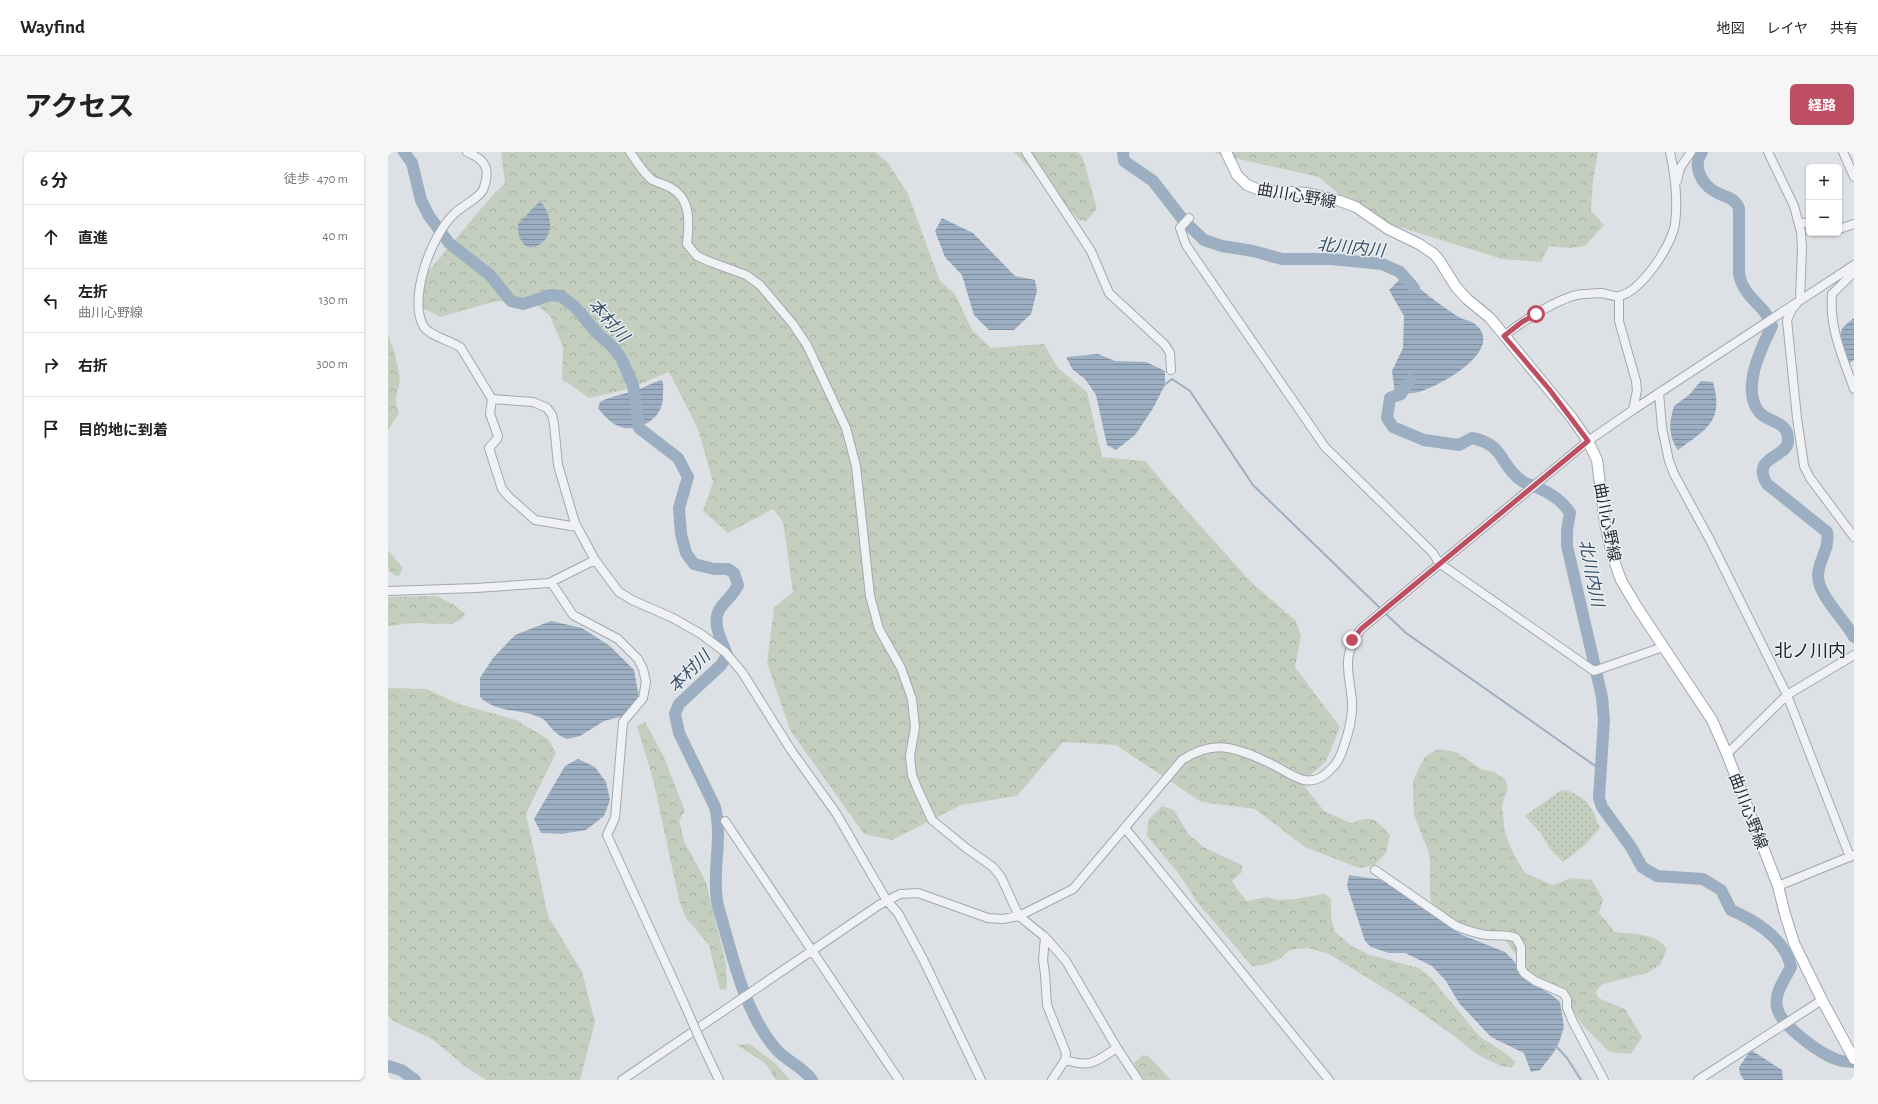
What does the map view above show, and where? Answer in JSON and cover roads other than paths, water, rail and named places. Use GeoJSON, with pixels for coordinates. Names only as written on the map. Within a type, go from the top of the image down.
{"type":"FeatureCollection","features":[{"type":"Feature","properties":{"kind":"main road","name":"曲川心野線"},"geometry":{"type":"LineString","coordinates":[[1226,152],[1237,175],[1247,186],[1260,190],[1307,193],[1351,205],[1388,229],[1429,251],[1439,260],[1456,287],[1467,300],[1490,318],[1549,389],[1588,441],[1597,460],[1605,524],[1612,555],[1621,580],[1637,607],[1712,720],[1727,754],[1778,886],[1784,914],[1794,943],[1822,1000],[1854,1059]]}},
{"type":"Feature","properties":{"kind":"street"},"geometry":{"type":"LineString","coordinates":[[467,152],[479,157],[484,162],[486,170],[482,191],[454,213],[442,226],[430,247],[426,260],[418,312],[425,328],[442,339],[453,342],[461,348],[492,399],[490,414],[498,436],[489,448],[502,489],[535,520],[577,527]]}},
{"type":"Feature","properties":{"kind":"street"},"geometry":{"type":"LineString","coordinates":[[630,152],[653,180],[673,188],[683,201],[687,208],[689,221],[687,244],[697,256],[746,275],[760,285],[792,323],[813,356],[846,428],[859,486],[866,570],[870,596],[879,629],[901,668],[912,699],[915,727],[910,756],[912,774],[932,820],[966,848],[993,867],[1001,877],[1019,916],[1044,937],[1066,960],[1117,1048],[1138,1080]]}},
{"type":"Feature","properties":{"kind":"street"},"geometry":{"type":"LineString","coordinates":[[1026,152],[1090,251],[1109,293],[1119,304],[1144,324],[1165,345],[1170,353],[1170,370]]}},
{"type":"Feature","properties":{"kind":"street"},"geometry":{"type":"LineString","coordinates":[[1504,336],[1522,322],[1571,296],[1602,293],[1619,296],[1634,290],[1650,274],[1675,226],[1676,198],[1670,152]]}},
{"type":"Feature","properties":{"kind":"street"},"geometry":{"type":"LineString","coordinates":[[1675,188],[1680,168],[1691,152]]}},
{"type":"Feature","properties":{"kind":"street"},"geometry":{"type":"LineString","coordinates":[[1768,152],[1794,206],[1800,224],[1802,248],[1800,300],[1792,309],[1787,320],[1797,418],[1804,466],[1810,478],[1854,537]]}},
{"type":"Feature","properties":{"kind":"street"},"geometry":{"type":"LineString","coordinates":[[1843,152],[1854,177]]}},
{"type":"Feature","properties":{"kind":"street"},"geometry":{"type":"LineString","coordinates":[[1189,218],[1180,228],[1186,245],[1325,447],[1433,554],[1439,563],[1594,671],[1663,647]]}},
{"type":"Feature","properties":{"kind":"street"},"geometry":{"type":"LineString","coordinates":[[1800,224],[1806,223]]}},
{"type":"Feature","properties":{"kind":"street"},"geometry":{"type":"LineString","coordinates":[[1842,228],[1854,224]]}},
{"type":"Feature","properties":{"kind":"street"},"geometry":{"type":"LineString","coordinates":[[622,1080],[887,901],[900,894],[918,893],[988,918],[1003,919],[1019,916],[1073,889],[1182,760],[1193,753],[1205,749],[1228,748],[1248,754],[1304,780],[1315,780],[1326,775],[1335,765],[1341,754],[1351,724],[1352,702],[1347,664],[1352,640],[1361,629],[1588,441],[1854,265]]}},
{"type":"Feature","properties":{"kind":"street"},"geometry":{"type":"LineString","coordinates":[[1854,272],[1832,294],[1831,313],[1833,329],[1854,389]]}},
{"type":"Feature","properties":{"kind":"street"},"geometry":{"type":"LineString","coordinates":[[1619,296],[1619,321],[1636,381],[1637,390],[1633,410]]}},
{"type":"Feature","properties":{"kind":"street"},"geometry":{"type":"LineString","coordinates":[[1659,393],[1662,428],[1669,461],[1674,474],[1710,540],[1787,695],[1852,856],[1778,886]]}},
{"type":"Feature","properties":{"kind":"street"},"geometry":{"type":"LineString","coordinates":[[492,399],[533,402],[547,408],[552,415],[558,466],[577,527],[595,560],[619,592],[632,600],[673,618],[701,634],[725,652],[742,672],[791,750],[836,813],[887,901],[898,913],[923,959],[981,1080]]}},
{"type":"Feature","properties":{"kind":"street"},"geometry":{"type":"LineString","coordinates":[[388,591],[526,586],[551,582],[595,560]]}},
{"type":"Feature","properties":{"kind":"street"},"geometry":{"type":"LineString","coordinates":[[551,582],[574,615],[618,639],[638,659],[643,669],[646,682],[643,698],[623,722],[615,818],[607,835],[719,1080]]}},
{"type":"Feature","properties":{"kind":"street"},"geometry":{"type":"LineString","coordinates":[[1727,754],[1787,695],[1854,655]]}},
{"type":"Feature","properties":{"kind":"street"},"geometry":{"type":"LineString","coordinates":[[724,821],[898,1080]]}},
{"type":"Feature","properties":{"kind":"street"},"geometry":{"type":"LineString","coordinates":[[1125,828],[1328,1080]]}},
{"type":"Feature","properties":{"kind":"street"},"geometry":{"type":"LineString","coordinates":[[1375,870],[1456,926],[1486,935],[1510,936],[1516,938],[1521,947],[1521,968],[1535,981],[1563,993],[1567,999],[1568,1008],[1573,1022],[1604,1080]]}},
{"type":"Feature","properties":{"kind":"street"},"geometry":{"type":"LineString","coordinates":[[1044,937],[1042,960],[1045,974],[1047,1005],[1066,1053],[1065,1060],[1052,1080]]}},
{"type":"Feature","properties":{"kind":"street"},"geometry":{"type":"LineString","coordinates":[[1698,1080],[1822,1000]]}},
{"type":"Feature","properties":{"kind":"street"},"geometry":{"type":"LineString","coordinates":[[1065,1060],[1082,1065],[1090,1063],[1117,1048]]}},
{"type":"Feature","properties":{"kind":"water"},"geometry":{"type":"Polygon","coordinates":[[[540,201],[548,215],[550,227],[547,237],[541,244],[533,247],[526,245],[520,238],[518,224],[540,201]]]}},
{"type":"Feature","properties":{"kind":"water"},"geometry":{"type":"Polygon","coordinates":[[[942,218],[973,233],[1015,276],[1035,280],[1037,291],[1031,314],[1014,330],[989,330],[974,315],[962,275],[945,257],[935,231],[942,218]]]}},
{"type":"Feature","properties":{"kind":"water"},"geometry":{"type":"Polygon","coordinates":[[[1403,276],[1460,318],[1472,322],[1480,329],[1483,339],[1481,349],[1463,368],[1439,384],[1413,393],[1395,393],[1392,371],[1403,348],[1404,316],[1389,290],[1403,276]]]}},
{"type":"Feature","properties":{"kind":"water"},"geometry":{"type":"Polygon","coordinates":[[[1854,318],[1854,360],[1849,363],[1840,340],[1844,326],[1854,318]]]}},
{"type":"Feature","properties":{"kind":"water"},"geometry":{"type":"Polygon","coordinates":[[[1098,354],[1115,361],[1146,362],[1165,371],[1165,385],[1152,410],[1135,435],[1116,450],[1107,445],[1096,395],[1085,379],[1073,370],[1066,357],[1098,354]]]}},
{"type":"Feature","properties":{"kind":"water"},"geometry":{"type":"Polygon","coordinates":[[[662,380],[663,400],[661,407],[652,420],[641,426],[634,428],[621,427],[609,420],[598,408],[600,402],[662,380]]]}},
{"type":"Feature","properties":{"kind":"water"},"geometry":{"type":"Polygon","coordinates":[[[1701,381],[1713,382],[1716,395],[1714,415],[1705,430],[1678,450],[1672,439],[1670,429],[1674,406],[1689,395],[1701,381]]]}},
{"type":"Feature","properties":{"kind":"water"},"geometry":{"type":"Polygon","coordinates":[[[551,621],[582,628],[610,646],[634,670],[639,697],[623,716],[604,721],[580,736],[567,739],[555,732],[543,719],[527,713],[502,709],[480,697],[480,678],[493,658],[515,635],[551,621]]]}},
{"type":"Feature","properties":{"kind":"water"},"geometry":{"type":"Polygon","coordinates":[[[578,759],[595,767],[606,782],[610,800],[604,816],[586,830],[561,834],[541,833],[534,819],[565,766],[578,759]]]}},
{"type":"Feature","properties":{"kind":"water"},"geometry":{"type":"Polygon","coordinates":[[[1349,875],[1383,880],[1430,910],[1460,934],[1505,952],[1514,961],[1521,975],[1560,1002],[1564,1027],[1554,1052],[1540,1070],[1531,1072],[1524,1053],[1491,1037],[1459,1003],[1446,981],[1432,966],[1405,953],[1389,953],[1371,947],[1365,941],[1347,886],[1349,875]]]}},
{"type":"Feature","properties":{"kind":"water"},"geometry":{"type":"Polygon","coordinates":[[[1751,1050],[1782,1070],[1783,1080],[1744,1080],[1740,1074],[1739,1067],[1751,1050]]]}},
{"type":"Feature","properties":{"kind":"waterway","name":"本村川"},"geometry":{"type":"LineString","coordinates":[[404,152],[412,163],[421,200],[429,216],[449,243],[490,275],[511,301],[523,304],[551,295],[561,296],[575,307],[598,334],[614,348],[622,360],[633,385],[639,428],[678,458],[688,477],[679,508],[681,534],[686,553],[694,564],[714,569],[728,569],[734,573],[738,585],[721,607],[717,618],[718,631],[727,655],[721,665],[679,704],[675,714],[679,733],[715,807],[718,831],[716,877],[718,903],[738,975],[750,1007],[766,1036],[784,1057],[804,1071],[812,1080]]}},
{"type":"Feature","properties":{"kind":"waterway","name":"北川内川"},"geometry":{"type":"LineString","coordinates":[[1123,152],[1124,161],[1153,181],[1184,221],[1204,240],[1222,246],[1253,251],[1282,259],[1331,259],[1382,264],[1400,272],[1414,288]]}},
{"type":"Feature","properties":{"kind":"waterway"},"geometry":{"type":"LineString","coordinates":[[1702,152],[1698,162],[1699,173],[1702,179],[1709,188],[1731,199],[1739,208],[1740,280],[1748,294],[1767,316],[1772,326],[1758,357],[1754,370],[1752,393],[1754,404],[1760,413],[1764,417],[1782,426],[1786,430],[1788,441],[1786,447],[1766,463],[1763,468],[1763,475],[1767,484],[1827,532],[1827,544],[1818,576],[1819,583],[1827,599],[1854,637]]}},
{"type":"Feature","properties":{"kind":"waterway"},"geometry":{"type":"LineString","coordinates":[[1163,386],[1172,379],[1190,391],[1253,485],[1381,609]]}},
{"type":"Feature","properties":{"kind":"waterway","name":"北川内川"},"geometry":{"type":"LineString","coordinates":[[1410,380],[1401,394],[1390,398],[1387,418],[1393,427],[1424,440],[1459,445],[1472,438],[1483,441],[1491,445],[1496,450],[1514,475],[1525,483],[1551,494],[1560,501],[1570,513],[1567,530],[1567,546],[1602,697],[1604,720],[1599,798],[1602,807],[1631,847],[1642,867],[1657,876],[1703,879],[1721,890],[1731,910],[1759,925],[1776,940],[1783,948],[1791,967],[1781,986],[1776,1002],[1780,1014],[1785,1022],[1800,1037],[1826,1055],[1835,1059],[1854,1062]]}},
{"type":"Feature","properties":{"kind":"waterway"},"geometry":{"type":"LineString","coordinates":[[1384,612],[1406,633],[1601,770]]}},
{"type":"Feature","properties":{"kind":"waterway"},"geometry":{"type":"LineString","coordinates":[[1555,1045],[1567,1058],[1581,1080]]}},
{"type":"Feature","properties":{"kind":"waterway"},"geometry":{"type":"LineString","coordinates":[[388,1066],[401,1070],[415,1080]]}},
{"type":"Feature","properties":{"kind":"district","name":"北ノ川内"},"geometry":{"type":"Point","coordinates":[1810,651]}}]}
